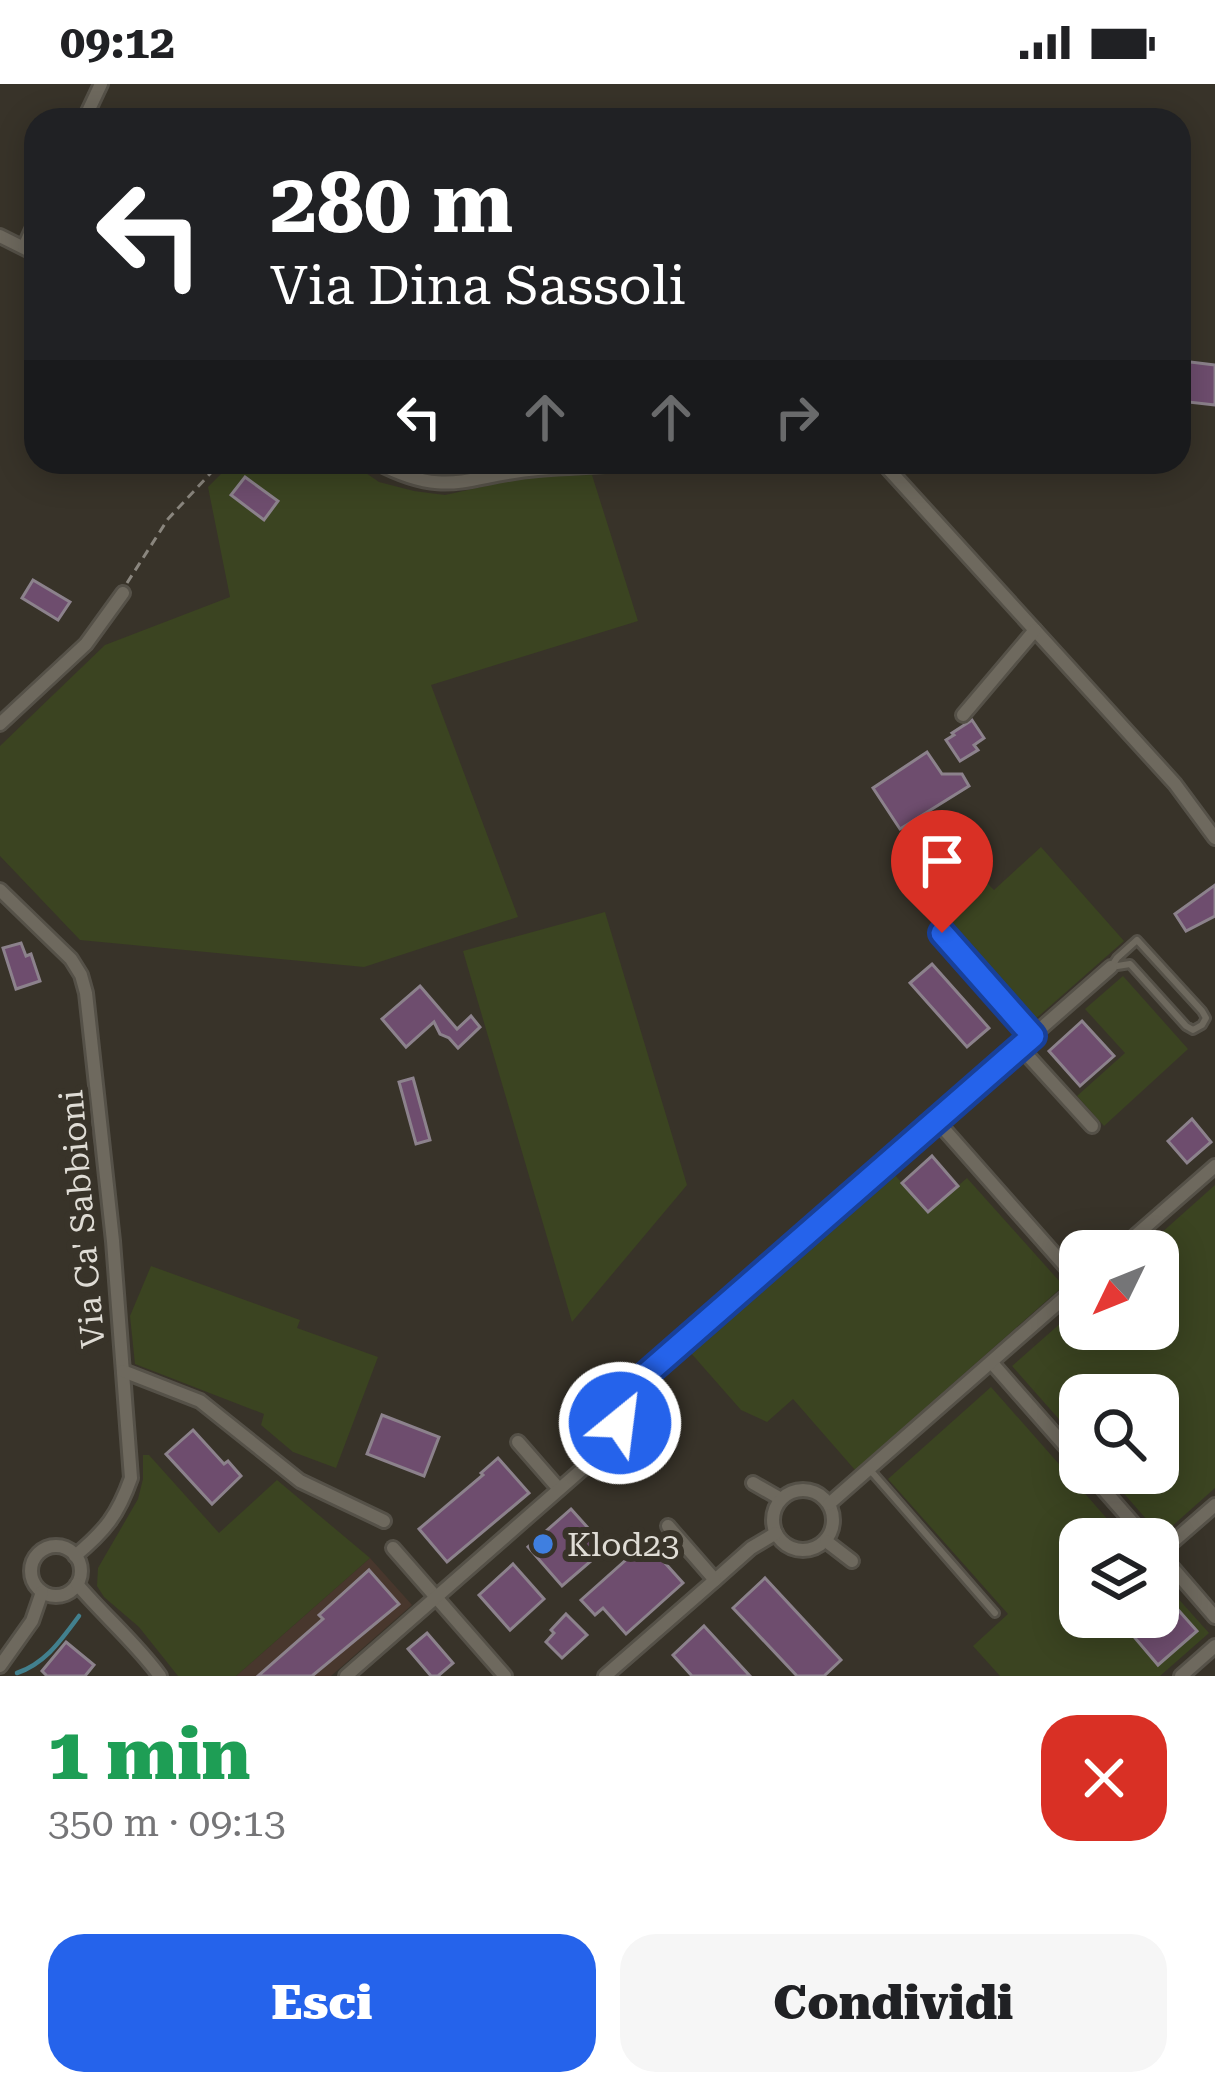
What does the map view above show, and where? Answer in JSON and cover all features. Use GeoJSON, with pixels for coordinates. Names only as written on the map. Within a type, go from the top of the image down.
{"type":"FeatureCollection","features":[{"type":"Feature","properties":{"kind":"street"},"geometry":{"type":"LineString","coordinates":[[400,474],[430,483],[459,484],[513,474]]}},
{"type":"Feature","properties":{"kind":"street"},"geometry":{"type":"LineString","coordinates":[[894,474],[1175,784],[1215,838]]}},
{"type":"Feature","properties":{"kind":"street"},"geometry":{"type":"LineString","coordinates":[[0,724],[86,644],[123,593]]}},
{"type":"Feature","properties":{"kind":"street"},"geometry":{"type":"LineString","coordinates":[[963,715],[1035,630]]}},
{"type":"Feature","properties":{"kind":"street","name":"Via Ca' Sabbioni"},"geometry":{"type":"LineString","coordinates":[[0,890],[71,959],[86,993],[132,1458],[121,1507],[103,1533],[75,1556]]}},
{"type":"Feature","properties":{"kind":"street"},"geometry":{"type":"LineString","coordinates":[[942,933],[1033,1036]]}},
{"type":"Feature","properties":{"kind":"street"},"geometry":{"type":"LineString","coordinates":[[346,1676],[602,1451],[614,1437],[631,1390],[643,1377],[1112,967]]}},
{"type":"Feature","properties":{"kind":"street"},"geometry":{"type":"LineString","coordinates":[[1020,1048],[1091,1126]]}},
{"type":"Feature","properties":{"kind":"street"},"geometry":{"type":"LineString","coordinates":[[936,1120],[1059,1260]]}},
{"type":"Feature","properties":{"kind":"street"},"geometry":{"type":"LineString","coordinates":[[1142,1230],[1215,1166]]}},
{"type":"Feature","properties":{"kind":"street"},"geometry":{"type":"LineString","coordinates":[[830,1504],[1059,1303]]}},
{"type":"Feature","properties":{"kind":"street"},"geometry":{"type":"LineString","coordinates":[[992,1364],[1059,1439]]}},
{"type":"Feature","properties":{"kind":"street"},"geometry":{"type":"LineString","coordinates":[[123,1371],[200,1401],[300,1481],[384,1521]]}},
{"type":"Feature","properties":{"kind":"street"},"geometry":{"type":"LineString","coordinates":[[518,1442],[560,1489]]}},
{"type":"Feature","properties":{"kind":"street"},"geometry":{"type":"LineString","coordinates":[[753,1483],[781,1499]]}},
{"type":"Feature","properties":{"kind":"street"},"geometry":{"type":"LineString","coordinates":[[812,1491],[830,1504],[833,1530],[817,1548],[793,1550],[776,1534],[773,1516],[781,1499],[790,1493],[812,1491]]}},
{"type":"Feature","properties":{"kind":"street"},"geometry":{"type":"LineString","coordinates":[[1107,1494],[1129,1518]]}},
{"type":"Feature","properties":{"kind":"street"},"geometry":{"type":"LineString","coordinates":[[1179,1535],[1215,1505]]}},
{"type":"Feature","properties":{"kind":"street"},"geometry":{"type":"LineString","coordinates":[[668,1526],[715,1580]]}},
{"type":"Feature","properties":{"kind":"street"},"geometry":{"type":"LineString","coordinates":[[605,1676],[751,1548],[776,1534]]}},
{"type":"Feature","properties":{"kind":"street"},"geometry":{"type":"LineString","coordinates":[[826,1541],[852,1561]]}},
{"type":"Feature","properties":{"kind":"street"},"geometry":{"type":"LineString","coordinates":[[61,1547],[75,1556],[81,1570],[77,1584],[65,1594],[42,1592],[32,1579],[37,1555],[61,1547]]}},
{"type":"Feature","properties":{"kind":"street"},"geometry":{"type":"LineString","coordinates":[[393,1548],[505,1676]]}},
{"type":"Feature","properties":{"kind":"street"},"geometry":{"type":"LineString","coordinates":[[1179,1575],[1215,1617]]}},
{"type":"Feature","properties":{"kind":"street"},"geometry":{"type":"LineString","coordinates":[[77,1584],[160,1676]]}},
{"type":"Feature","properties":{"kind":"street"},"geometry":{"type":"LineString","coordinates":[[0,1666],[32,1621],[42,1592]]}},
{"type":"Feature","properties":{"kind":"street"},"geometry":{"type":"LineString","coordinates":[[1181,1676],[1215,1646]]}},
{"type":"Feature","properties":{"kind":"lane"},"geometry":{"type":"LineString","coordinates":[[1141,941],[1202,1011],[1206,1018],[1202,1025],[1193,1030],[1186,1026],[1130,964],[1112,967],[1132,944],[1141,941]]}},
{"type":"Feature","properties":{"kind":"lane"},"geometry":{"type":"LineString","coordinates":[[870,1471],[995,1613]]}},
{"type":"Feature","properties":{"kind":"path"},"geometry":{"type":"LineString","coordinates":[[123,593],[156,534],[210,474]]}},
{"type":"Feature","properties":{"kind":"shaded area"},"geometry":{"type":"Polygon","coordinates":[[[370,1558],[412,1605],[331,1676],[236,1676],[370,1558]]]}},
{"type":"Feature","properties":{"kind":"green space"},"geometry":{"type":"Polygon","coordinates":[[[221,474],[367,474],[379,482],[445,495],[531,476],[592,475],[638,621],[431,685],[518,917],[364,967],[80,940],[0,856],[0,746],[105,645],[230,597],[208,487],[221,474]]]}},
{"type":"Feature","properties":{"kind":"green space"},"geometry":{"type":"Polygon","coordinates":[[[1041,847],[1124,941],[1032,1022],[943,921],[987,883],[994,890],[1041,847]]]}},
{"type":"Feature","properties":{"kind":"green space"},"geometry":{"type":"Polygon","coordinates":[[[605,912],[687,1185],[572,1322],[463,951],[605,912]]]}},
{"type":"Feature","properties":{"kind":"green space"},"geometry":{"type":"Polygon","coordinates":[[[1123,976],[1188,1049],[1104,1126],[1077,1096],[1125,1053],[1085,1009],[1123,976]]]}},
{"type":"Feature","properties":{"kind":"green space"},"geometry":{"type":"Polygon","coordinates":[[[894,1174],[928,1212],[967,1178],[1059,1281],[1059,1290],[855,1470],[793,1399],[767,1422],[741,1410],[690,1352],[894,1174]]]}},
{"type":"Feature","properties":{"kind":"green space"},"geometry":{"type":"Polygon","coordinates":[[[1215,1185],[1215,1488],[1179,1520],[1145,1518],[1124,1494],[1179,1494],[1179,1374],[1059,1374],[1059,1419],[1012,1366],[1059,1325],[1059,1350],[1179,1350],[1179,1230],[1165,1230],[1215,1185]]]}},
{"type":"Feature","properties":{"kind":"green space"},"geometry":{"type":"Polygon","coordinates":[[[151,1266],[300,1320],[297,1328],[378,1357],[336,1468],[293,1452],[261,1425],[264,1414],[135,1364],[130,1316],[151,1266]]]}},
{"type":"Feature","properties":{"kind":"green space"},"geometry":{"type":"Polygon","coordinates":[[[991,1387],[1059,1464],[1059,1494],[1085,1494],[1106,1518],[1059,1518],[1059,1638],[1179,1638],[1179,1599],[1209,1633],[1160,1676],[1000,1676],[973,1646],[1008,1614],[888,1479],[991,1387]]]}},
{"type":"Feature","properties":{"kind":"green space"},"geometry":{"type":"Polygon","coordinates":[[[143,1455],[149,1455],[219,1533],[277,1480],[370,1558],[236,1676],[178,1676],[139,1627],[97,1586],[98,1568],[138,1499],[143,1455]]]}},
{"type":"Feature","properties":{"kind":"building"},"geometry":{"type":"Polygon","coordinates":[[[1191,362],[1215,365],[1215,405],[1191,402],[1191,362]]]}},
{"type":"Feature","properties":{"kind":"building"},"geometry":{"type":"Polygon","coordinates":[[[245,477],[278,501],[264,520],[231,495],[245,477]]]}},
{"type":"Feature","properties":{"kind":"building"},"geometry":{"type":"Polygon","coordinates":[[[33,580],[70,602],[58,620],[22,598],[33,580]]]}},
{"type":"Feature","properties":{"kind":"building"},"geometry":{"type":"Polygon","coordinates":[[[972,720],[984,738],[974,745],[978,750],[960,761],[946,740],[972,720]]]}},
{"type":"Feature","properties":{"kind":"building"},"geometry":{"type":"Polygon","coordinates":[[[927,752],[942,774],[962,774],[969,786],[900,829],[873,788],[927,752]]]}},
{"type":"Feature","properties":{"kind":"building"},"geometry":{"type":"Polygon","coordinates":[[[1215,885],[1215,916],[1186,931],[1175,914],[1215,885]]]}},
{"type":"Feature","properties":{"kind":"building"},"geometry":{"type":"Polygon","coordinates":[[[21,943],[26,956],[31,954],[40,981],[16,989],[3,948],[21,943]]]}},
{"type":"Feature","properties":{"kind":"building"},"geometry":{"type":"Polygon","coordinates":[[[932,964],[989,1028],[967,1047],[910,983],[932,964]]]}},
{"type":"Feature","properties":{"kind":"building"},"geometry":{"type":"Polygon","coordinates":[[[420,986],[457,1029],[471,1016],[480,1027],[458,1048],[440,1034],[434,1022],[406,1047],[382,1019],[420,986]]]}},
{"type":"Feature","properties":{"kind":"building"},"geometry":{"type":"Polygon","coordinates":[[[1082,1021],[1114,1056],[1080,1086],[1049,1051],[1082,1021]]]}},
{"type":"Feature","properties":{"kind":"building"},"geometry":{"type":"Polygon","coordinates":[[[413,1078],[430,1140],[416,1144],[399,1082],[413,1078]]]}},
{"type":"Feature","properties":{"kind":"building"},"geometry":{"type":"Polygon","coordinates":[[[1192,1119],[1211,1142],[1187,1163],[1168,1141],[1192,1119]]]}},
{"type":"Feature","properties":{"kind":"building"},"geometry":{"type":"Polygon","coordinates":[[[932,1156],[958,1186],[928,1212],[902,1183],[932,1156]]]}},
{"type":"Feature","properties":{"kind":"building"},"geometry":{"type":"Polygon","coordinates":[[[382,1415],[439,1437],[424,1476],[367,1454],[382,1415]]]}},
{"type":"Feature","properties":{"kind":"building"},"geometry":{"type":"Polygon","coordinates":[[[193,1430],[241,1476],[212,1504],[166,1454],[193,1430]]]}},
{"type":"Feature","properties":{"kind":"building"},"geometry":{"type":"Polygon","coordinates":[[[498,1458],[529,1493],[447,1562],[419,1529],[498,1458]]]}},
{"type":"Feature","properties":{"kind":"building"},"geometry":{"type":"Polygon","coordinates":[[[571,1509],[606,1548],[562,1586],[528,1547],[571,1509]]]}},
{"type":"Feature","properties":{"kind":"building"},"geometry":{"type":"Polygon","coordinates":[[[646,1542],[683,1583],[626,1634],[603,1608],[595,1615],[581,1600],[646,1542]]]}},
{"type":"Feature","properties":{"kind":"building"},"geometry":{"type":"Polygon","coordinates":[[[513,1564],[544,1599],[510,1630],[479,1595],[513,1564]]]}},
{"type":"Feature","properties":{"kind":"building"},"geometry":{"type":"Polygon","coordinates":[[[369,1570],[399,1604],[312,1676],[258,1676],[323,1619],[319,1615],[369,1570]]]}},
{"type":"Feature","properties":{"kind":"building"},"geometry":{"type":"Polygon","coordinates":[[[765,1578],[841,1660],[824,1676],[797,1676],[733,1608],[765,1578]]]}},
{"type":"Feature","properties":{"kind":"building"},"geometry":{"type":"Polygon","coordinates":[[[1179,1611],[1197,1631],[1158,1665],[1135,1638],[1179,1638],[1179,1611]]]}},
{"type":"Feature","properties":{"kind":"building"},"geometry":{"type":"Polygon","coordinates":[[[566,1614],[587,1635],[562,1658],[546,1642],[566,1614]]]}},
{"type":"Feature","properties":{"kind":"building"},"geometry":{"type":"Polygon","coordinates":[[[704,1626],[750,1676],[692,1676],[673,1655],[704,1626]]]}},
{"type":"Feature","properties":{"kind":"building"},"geometry":{"type":"Polygon","coordinates":[[[427,1633],[453,1663],[438,1676],[431,1676],[408,1649],[427,1633]]]}},
{"type":"Feature","properties":{"kind":"building"},"geometry":{"type":"Polygon","coordinates":[[[66,1642],[94,1665],[85,1676],[47,1676],[42,1671],[66,1642]]]}},
{"type":"Feature","properties":{"kind":"waterway"},"geometry":{"type":"LineString","coordinates":[[17,1673],[45,1657],[79,1616]]}},
{"type":"Feature","properties":{"kind":"place","name":"Klod23"},"geometry":{"type":"Point","coordinates":[543,1544]}},
{"type":"Feature","properties":{"kind":"route"},"geometry":{"type":"LineString","coordinates":[[620,1423],[631,1390],[643,1377],[1033,1036],[942,933]]}}]}
